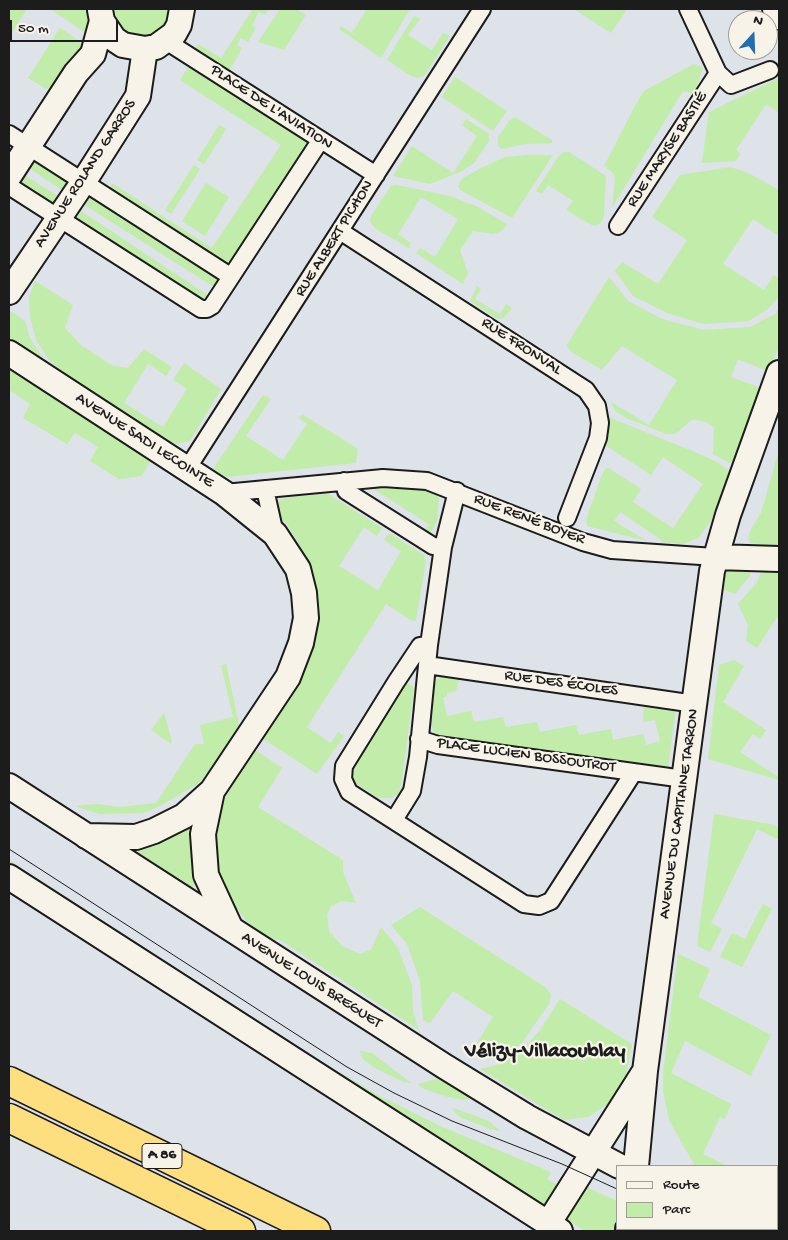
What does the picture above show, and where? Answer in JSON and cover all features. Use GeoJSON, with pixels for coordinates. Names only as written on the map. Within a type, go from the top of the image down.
{"type":"FeatureCollection","features":[{"type":"Feature","properties":{"kind":"highway","name":"A 86"},"geometry":{"type":"LineString","coordinates":[[9,1081],[316,1231]]}},
{"type":"Feature","properties":{"kind":"highway","name":"A 86"},"geometry":{"type":"LineString","coordinates":[[9,1118],[241,1231]]}},
{"type":"Feature","properties":{"kind":"street"},"geometry":{"type":"LineString","coordinates":[[156,45],[179,25],[182,9]]}},
{"type":"Feature","properties":{"kind":"street","name":"RUE ALBERT PICHON"},"geometry":{"type":"LineString","coordinates":[[187,469],[482,9]]}},
{"type":"Feature","properties":{"kind":"street"},"geometry":{"type":"LineString","coordinates":[[688,9],[718,73]]}},
{"type":"Feature","properties":{"kind":"street"},"geometry":{"type":"LineString","coordinates":[[775,9],[779,18]]}},
{"type":"Feature","properties":{"kind":"street"},"geometry":{"type":"LineString","coordinates":[[9,176],[76,73],[93,54],[101,15]]}},
{"type":"Feature","properties":{"kind":"street","name":"PLACE DE L'AVIATION"},"geometry":{"type":"LineString","coordinates":[[101,15],[110,35],[123,45],[156,45],[376,175]]}},
{"type":"Feature","properties":{"kind":"street","name":"AVENUE ROLAND GARROS"},"geometry":{"type":"LineString","coordinates":[[9,292],[138,96],[156,45]]}},
{"type":"Feature","properties":{"kind":"street","name":"RUE MARYSE BASTIÉ"},"geometry":{"type":"LineString","coordinates":[[618,226],[718,73],[732,85],[770,70]]}},
{"type":"Feature","properties":{"kind":"street"},"geometry":{"type":"LineString","coordinates":[[9,134],[84,180],[230,276]]}},
{"type":"Feature","properties":{"kind":"street"},"geometry":{"type":"LineString","coordinates":[[9,186],[201,309],[212,306],[320,141]]}},
{"type":"Feature","properties":{"kind":"street","name":"RUE FRONVAL"},"geometry":{"type":"LineString","coordinates":[[340,231],[586,390],[597,406],[600,422],[599,430],[567,518]]}},
{"type":"Feature","properties":{"kind":"street","name":"AVENUE SADI LECOINTE"},"geometry":{"type":"LineString","coordinates":[[9,353],[224,493],[275,534],[298,569],[304,593],[306,618],[301,643],[288,677],[212,791],[184,816],[154,831],[136,837],[86,836]]}},
{"type":"Feature","properties":{"kind":"street","name":"AVENUE DU CAPITAINE TARRON"},"geometry":{"type":"LineString","coordinates":[[636,1165],[645,1071],[716,557],[779,373]]}},
{"type":"Feature","properties":{"kind":"street"},"geometry":{"type":"LineString","coordinates":[[716,557],[742,521],[779,421]]}},
{"type":"Feature","properties":{"kind":"street","name":"RUE RENÉ BOYER"},"geometry":{"type":"LineString","coordinates":[[224,493],[344,481],[404,478],[427,481],[457,491],[583,542],[612,550],[716,557]]}},
{"type":"Feature","properties":{"kind":"street"},"geometry":{"type":"LineString","coordinates":[[344,481],[346,491],[350,494],[434,546],[444,547]]}},
{"type":"Feature","properties":{"kind":"street","name":"AVENUE SADI LECOINTE"},"geometry":{"type":"LineString","coordinates":[[265,488],[275,534]]}},
{"type":"Feature","properties":{"kind":"street","name":"PLACE LUCIEN BOSSOUTROT"},"geometry":{"type":"LineString","coordinates":[[394,820],[412,791],[444,547],[457,491]]}},
{"type":"Feature","properties":{"kind":"street"},"geometry":{"type":"LineString","coordinates":[[716,557],[779,559]]}},
{"type":"Feature","properties":{"kind":"street","name":"PLACE LUCIEN BOSSOUTROT"},"geometry":{"type":"LineString","coordinates":[[430,645],[420,646],[396,682],[344,766],[343,779],[349,792],[524,904],[539,906],[552,902],[634,772]]}},
{"type":"Feature","properties":{"kind":"street","name":"RUE DES ÉCOLES"},"geometry":{"type":"LineString","coordinates":[[428,665],[695,704]]}},
{"type":"Feature","properties":{"kind":"street","name":"PLACE LUCIEN BOSSOUTROT"},"geometry":{"type":"LineString","coordinates":[[420,739],[438,745],[684,779]]}},
{"type":"Feature","properties":{"kind":"street","name":"AVENUE LOUIS BREGUET"},"geometry":{"type":"LineString","coordinates":[[9,786],[452,1071],[527,1117],[617,1165]]}},
{"type":"Feature","properties":{"kind":"street","name":"AVENUE SADI LECOINTE"},"geometry":{"type":"LineString","coordinates":[[212,791],[204,834],[206,875],[231,929]]}},
{"type":"Feature","properties":{"kind":"street"},"geometry":{"type":"LineString","coordinates":[[9,877],[554,1227]]}},
{"type":"Feature","properties":{"kind":"street","name":"AVENUE DU CAPITAINE TARRON"},"geometry":{"type":"LineString","coordinates":[[554,1227],[594,1152],[645,1071]]}},
{"type":"Feature","properties":{"kind":"green space"},"geometry":{"type":"Polygon","coordinates":[[[9,9],[27,9],[9,37],[9,9]]]}},
{"type":"Feature","properties":{"kind":"green space"},"geometry":{"type":"Polygon","coordinates":[[[50,9],[86,9],[88,17],[86,33],[50,9]]]}},
{"type":"Feature","properties":{"kind":"green space"},"geometry":{"type":"Polygon","coordinates":[[[107,9],[173,9],[167,27],[150,40],[129,39],[107,9]]]}},
{"type":"Feature","properties":{"kind":"green space"},"geometry":{"type":"Polygon","coordinates":[[[253,9],[269,9],[265,15],[259,12],[252,25],[256,28],[248,42],[241,38],[237,45],[242,48],[229,71],[194,49],[198,44],[221,58],[253,9]]]}},
{"type":"Feature","properties":{"kind":"green space"},"geometry":{"type":"Polygon","coordinates":[[[280,9],[296,9],[306,15],[284,50],[258,42],[280,9]]]}},
{"type":"Feature","properties":{"kind":"green space"},"geometry":{"type":"Polygon","coordinates":[[[367,9],[410,9],[381,58],[339,29],[341,26],[352,33],[367,9]]]}},
{"type":"Feature","properties":{"kind":"green space"},"geometry":{"type":"Polygon","coordinates":[[[574,9],[627,9],[611,33],[574,9]]]}},
{"type":"Feature","properties":{"kind":"green space"},"geometry":{"type":"Polygon","coordinates":[[[414,16],[420,19],[408,35],[432,50],[443,33],[450,36],[424,76],[418,78],[411,76],[387,60],[414,16]]]}},
{"type":"Feature","properties":{"kind":"green space"},"geometry":{"type":"Polygon","coordinates":[[[60,28],[84,44],[79,52],[64,66],[58,83],[53,88],[46,89],[28,78],[60,28]]]}},
{"type":"Feature","properties":{"kind":"green space"},"geometry":{"type":"Polygon","coordinates":[[[191,62],[311,141],[228,268],[108,190],[112,183],[212,248],[281,145],[180,80],[191,62]]]}},
{"type":"Feature","properties":{"kind":"green space"},"geometry":{"type":"Polygon","coordinates":[[[694,64],[703,68],[694,94],[683,91],[612,208],[615,178],[612,172],[604,166],[635,106],[644,91],[694,64]]]}},
{"type":"Feature","properties":{"kind":"green space"},"geometry":{"type":"Polygon","coordinates":[[[455,77],[507,111],[493,131],[442,97],[455,77]]]}},
{"type":"Feature","properties":{"kind":"green space"},"geometry":{"type":"Polygon","coordinates":[[[779,78],[779,113],[766,104],[736,150],[740,154],[736,161],[702,163],[709,112],[779,78]]]}},
{"type":"Feature","properties":{"kind":"green space"},"geometry":{"type":"Polygon","coordinates":[[[515,117],[552,140],[552,143],[525,144],[502,149],[498,146],[498,137],[509,121],[515,117]]]}},
{"type":"Feature","properties":{"kind":"green space"},"geometry":{"type":"Polygon","coordinates":[[[466,119],[489,134],[489,141],[474,163],[462,171],[430,184],[393,176],[412,146],[453,173],[477,136],[462,125],[466,119]]]}},
{"type":"Feature","properties":{"kind":"green space"},"geometry":{"type":"Polygon","coordinates":[[[219,125],[226,129],[204,164],[197,160],[219,125]]]}},
{"type":"Feature","properties":{"kind":"green space"},"geometry":{"type":"Polygon","coordinates":[[[564,152],[569,152],[606,176],[604,215],[601,223],[594,226],[566,210],[573,201],[548,185],[542,194],[536,191],[558,157],[564,152]]]}},
{"type":"Feature","properties":{"kind":"green space"},"geometry":{"type":"Polygon","coordinates":[[[31,154],[70,179],[62,190],[24,165],[31,154]]]}},
{"type":"Feature","properties":{"kind":"green space"},"geometry":{"type":"Polygon","coordinates":[[[553,155],[512,218],[460,190],[458,186],[462,179],[505,157],[553,155]]]}},
{"type":"Feature","properties":{"kind":"green space"},"geometry":{"type":"Polygon","coordinates":[[[194,165],[200,169],[171,214],[165,210],[194,165]]]}},
{"type":"Feature","properties":{"kind":"green space"},"geometry":{"type":"Polygon","coordinates":[[[731,167],[750,174],[779,190],[779,236],[753,219],[723,264],[764,290],[774,275],[779,278],[779,297],[768,309],[749,321],[704,324],[667,313],[633,296],[615,271],[622,262],[658,284],[687,240],[652,217],[680,175],[731,167]]]}},
{"type":"Feature","properties":{"kind":"green space"},"geometry":{"type":"Polygon","coordinates":[[[21,173],[58,196],[52,207],[14,183],[21,173]]]}},
{"type":"Feature","properties":{"kind":"green space"},"geometry":{"type":"Polygon","coordinates":[[[206,183],[229,197],[205,236],[182,221],[206,183]]]}},
{"type":"Feature","properties":{"kind":"green space"},"geometry":{"type":"Polygon","coordinates":[[[397,185],[450,196],[478,207],[507,224],[502,231],[493,234],[473,231],[460,250],[468,273],[463,284],[416,253],[420,248],[435,257],[458,219],[421,197],[398,234],[411,243],[409,248],[376,229],[370,222],[371,216],[391,186],[397,185]]]}},
{"type":"Feature","properties":{"kind":"green space"},"geometry":{"type":"Polygon","coordinates":[[[89,191],[220,277],[214,287],[80,202],[89,191]]]}},
{"type":"Feature","properties":{"kind":"green space"},"geometry":{"type":"Polygon","coordinates":[[[78,209],[209,296],[204,305],[72,219],[78,209]]]}},
{"type":"Feature","properties":{"kind":"green space"},"geometry":{"type":"Polygon","coordinates":[[[609,277],[628,301],[662,319],[704,330],[750,327],[775,314],[779,308],[779,346],[769,372],[738,359],[731,377],[763,389],[735,463],[729,463],[713,454],[714,427],[706,422],[693,419],[675,434],[666,434],[626,418],[615,411],[611,402],[649,425],[677,380],[622,346],[602,370],[570,351],[567,345],[609,277]]]}},
{"type":"Feature","properties":{"kind":"green space"},"geometry":{"type":"Polygon","coordinates":[[[35,281],[73,305],[65,328],[82,346],[113,366],[128,368],[144,349],[172,367],[166,376],[148,364],[124,403],[163,427],[187,389],[173,380],[184,363],[221,389],[190,441],[176,444],[169,441],[65,375],[49,360],[36,340],[30,317],[29,298],[35,281]]]}},
{"type":"Feature","properties":{"kind":"green space"},"geometry":{"type":"Polygon","coordinates":[[[477,286],[481,289],[475,299],[500,314],[506,304],[512,308],[506,316],[501,319],[496,318],[470,301],[477,286]]]}},
{"type":"Feature","properties":{"kind":"green space"},"geometry":{"type":"Polygon","coordinates":[[[9,310],[25,321],[30,338],[50,369],[15,345],[9,337],[9,310]]]}},
{"type":"Feature","properties":{"kind":"green space"},"geometry":{"type":"Polygon","coordinates":[[[10,370],[150,461],[142,476],[119,479],[90,461],[98,447],[75,433],[67,444],[23,418],[30,404],[9,390],[10,370]]]}},
{"type":"Feature","properties":{"kind":"green space"},"geometry":{"type":"Polygon","coordinates":[[[263,395],[271,399],[246,436],[283,460],[307,424],[299,418],[302,414],[358,449],[356,463],[227,477],[213,469],[263,395]]]}},
{"type":"Feature","properties":{"kind":"green space"},"geometry":{"type":"Polygon","coordinates":[[[608,417],[695,452],[717,462],[731,472],[711,521],[698,538],[683,544],[662,542],[620,512],[614,521],[647,541],[587,526],[586,520],[603,472],[607,467],[641,489],[633,502],[673,528],[703,484],[663,457],[651,475],[605,445],[603,442],[608,417]]]}},
{"type":"Feature","properties":{"kind":"green space"},"geometry":{"type":"Polygon","coordinates":[[[779,450],[779,547],[751,543],[748,540],[750,531],[761,513],[779,450]]]}},
{"type":"Feature","properties":{"kind":"green space"},"geometry":{"type":"Polygon","coordinates":[[[386,486],[420,488],[435,493],[439,499],[437,521],[432,531],[427,533],[422,531],[430,525],[372,488],[386,486]]]}},
{"type":"Feature","properties":{"kind":"green space"},"geometry":{"type":"Polygon","coordinates":[[[328,494],[382,528],[377,536],[364,527],[339,566],[378,590],[401,551],[384,540],[389,533],[424,555],[426,561],[416,620],[412,621],[386,604],[307,727],[331,743],[338,732],[344,736],[317,774],[257,735],[312,591],[303,551],[287,524],[278,518],[279,500],[290,497],[328,494]]]}},
{"type":"Feature","properties":{"kind":"green space"},"geometry":{"type":"Polygon","coordinates":[[[751,564],[750,576],[735,594],[717,587],[721,574],[726,569],[751,564]]]}},
{"type":"Feature","properties":{"kind":"green space"},"geometry":{"type":"Polygon","coordinates":[[[761,572],[779,573],[779,614],[757,648],[746,641],[748,625],[738,604],[757,582],[761,572]]]}},
{"type":"Feature","properties":{"kind":"green space"},"geometry":{"type":"Polygon","coordinates":[[[734,660],[744,666],[723,702],[766,730],[760,739],[753,734],[740,752],[777,776],[779,773],[779,780],[708,759],[719,665],[734,660]]]}},
{"type":"Feature","properties":{"kind":"green space"},"geometry":{"type":"Polygon","coordinates":[[[226,664],[239,725],[218,759],[199,783],[160,806],[143,813],[99,814],[75,806],[97,804],[120,807],[156,803],[195,744],[204,744],[200,725],[233,717],[221,665],[226,664]]]}},
{"type":"Feature","properties":{"kind":"green space"},"geometry":{"type":"Polygon","coordinates":[[[445,675],[460,677],[456,691],[447,693],[447,696],[443,698],[447,716],[471,711],[474,722],[503,717],[506,727],[537,722],[540,732],[576,725],[579,735],[611,729],[613,740],[643,734],[646,745],[660,741],[655,720],[643,722],[644,703],[676,708],[668,767],[442,737],[434,733],[430,721],[434,685],[437,679],[445,675]]]}},
{"type":"Feature","properties":{"kind":"green space"},"geometry":{"type":"Polygon","coordinates":[[[405,683],[412,685],[414,689],[401,787],[398,794],[391,798],[378,798],[353,781],[351,768],[405,683]]]}},
{"type":"Feature","properties":{"kind":"green space"},"geometry":{"type":"Polygon","coordinates":[[[164,713],[172,741],[171,744],[151,730],[164,713]]]}},
{"type":"Feature","properties":{"kind":"green space"},"geometry":{"type":"Polygon","coordinates":[[[251,747],[282,768],[258,807],[343,860],[343,872],[356,903],[342,901],[331,906],[327,915],[329,931],[342,946],[360,954],[371,950],[381,927],[398,948],[412,985],[413,1011],[419,1030],[280,940],[263,937],[251,927],[232,902],[219,873],[215,847],[222,808],[231,780],[251,747]]]}},
{"type":"Feature","properties":{"kind":"green space"},"geometry":{"type":"Polygon","coordinates":[[[714,814],[775,825],[779,830],[779,840],[757,829],[711,923],[722,929],[710,952],[697,946],[714,814]]]}},
{"type":"Feature","properties":{"kind":"green space"},"geometry":{"type":"Polygon","coordinates":[[[194,816],[192,851],[194,872],[198,883],[189,890],[130,852],[132,843],[194,816]]]}},
{"type":"Feature","properties":{"kind":"green space"},"geometry":{"type":"Polygon","coordinates":[[[9,860],[322,1062],[378,1095],[440,1126],[551,1172],[547,1179],[563,1188],[548,1211],[9,868],[9,860]]]}},
{"type":"Feature","properties":{"kind":"green space"},"geometry":{"type":"Polygon","coordinates":[[[763,904],[772,909],[742,967],[720,957],[732,933],[745,939],[763,904]]]}},
{"type":"Feature","properties":{"kind":"green space"},"geometry":{"type":"Polygon","coordinates":[[[420,907],[545,987],[551,995],[549,1004],[521,1044],[498,1059],[487,1059],[472,1051],[493,1017],[453,991],[430,1023],[423,1020],[420,981],[407,944],[391,925],[420,907]]]}},
{"type":"Feature","properties":{"kind":"green space"},"geometry":{"type":"Polygon","coordinates":[[[678,954],[710,969],[698,997],[771,1035],[751,1076],[685,1041],[671,1073],[731,1104],[725,1119],[720,1117],[703,1154],[725,1165],[694,1165],[669,1120],[663,1091],[663,1073],[678,954]]]}},
{"type":"Feature","properties":{"kind":"green space"},"geometry":{"type":"Polygon","coordinates":[[[560,999],[632,1044],[624,1085],[614,1100],[588,1117],[564,1120],[480,1069],[501,1064],[525,1047],[540,1030],[560,999]]]}},
{"type":"Feature","properties":{"kind":"green space"},"geometry":{"type":"Polygon","coordinates":[[[360,1051],[372,1053],[411,1083],[404,1082],[375,1068],[363,1059],[360,1051]]]}},
{"type":"Feature","properties":{"kind":"green space"},"geometry":{"type":"Polygon","coordinates":[[[437,1079],[448,1081],[468,1094],[469,1099],[462,1100],[441,1095],[422,1088],[417,1084],[437,1079]]]}},
{"type":"Feature","properties":{"kind":"green space"},"geometry":{"type":"Polygon","coordinates":[[[453,1108],[489,1121],[500,1131],[462,1118],[454,1112],[453,1108]]]}},
{"type":"Feature","properties":{"kind":"green space"},"geometry":{"type":"Polygon","coordinates":[[[580,1184],[616,1201],[616,1230],[585,1231],[568,1220],[564,1209],[580,1184]]]}},
{"type":"Feature","properties":{"kind":"tram line"},"geometry":{"type":"LineString","coordinates":[[9,849],[347,1067],[394,1093],[452,1121],[562,1164],[616,1189]]}},
{"type":"Feature","properties":{"kind":"district","name":"Vélizy-Villacoublay"},"geometry":{"type":"Point","coordinates":[545,1053]}}]}
